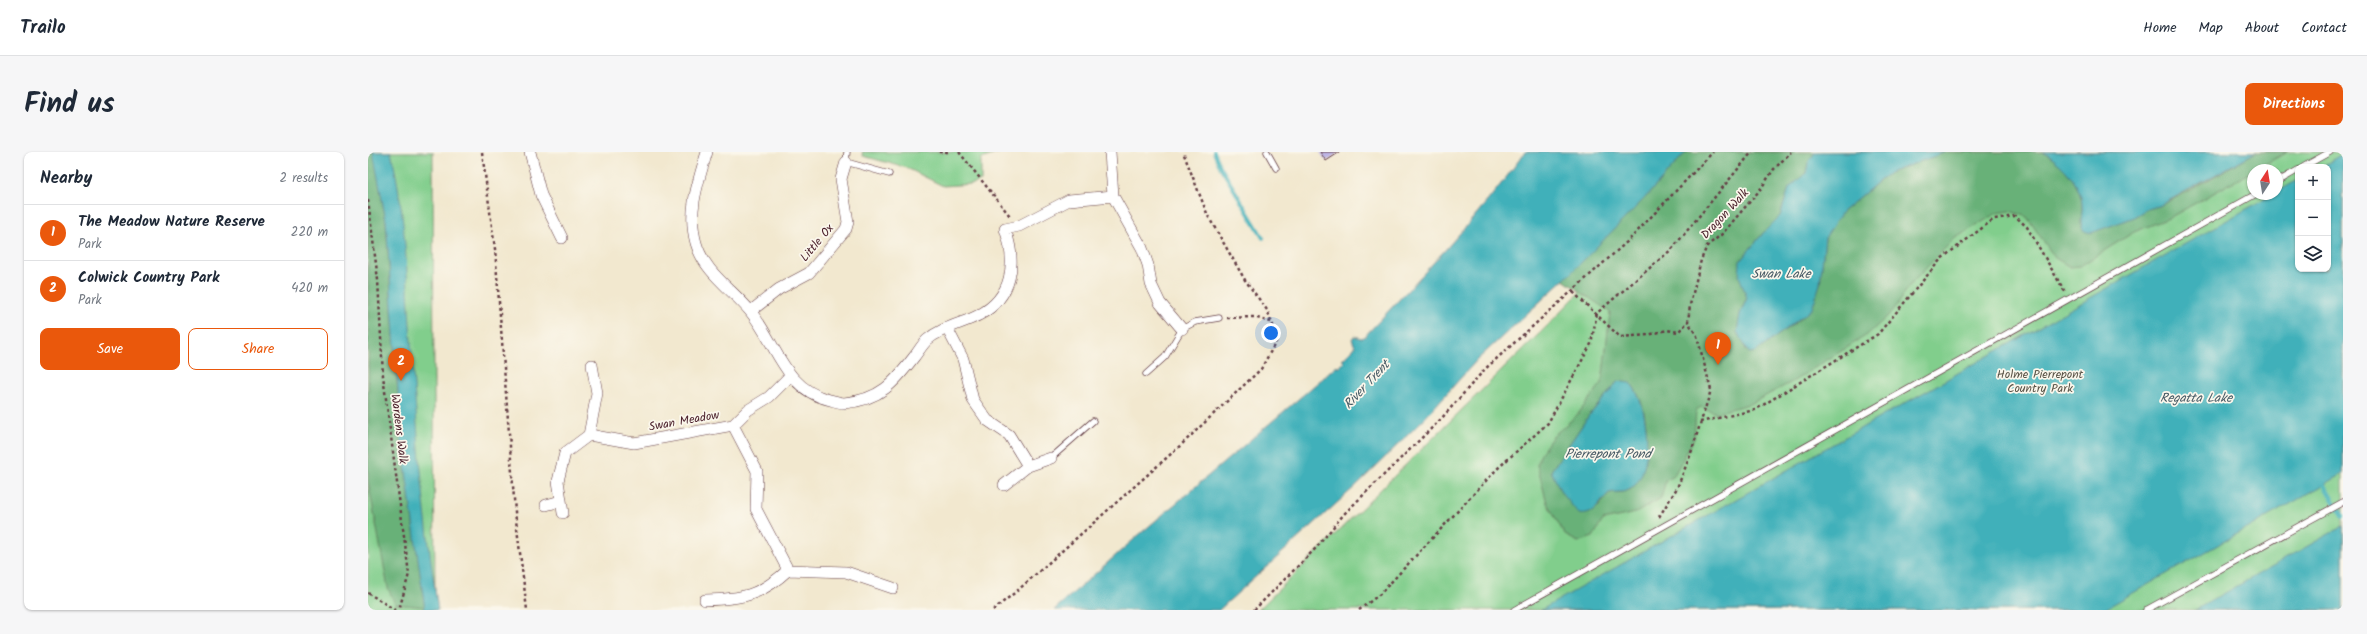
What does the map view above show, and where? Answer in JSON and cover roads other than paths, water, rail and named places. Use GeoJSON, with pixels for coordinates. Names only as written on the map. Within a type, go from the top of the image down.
{"type":"FeatureCollection","features":[{"type":"Feature","properties":{"kind":"street"},"geometry":{"type":"LineString","coordinates":[[530,152],[542,195],[562,238]]}},
{"type":"Feature","properties":{"kind":"street"},"geometry":{"type":"LineString","coordinates":[[707,152],[691,215],[696,244],[709,268],[751,311],[790,376],[815,397],[843,403],[873,397],[893,384],[927,340],[947,328],[978,315],[992,307],[1004,292],[1011,273],[1012,254],[1005,229],[1019,226],[1069,200],[1114,196]]}},
{"type":"Feature","properties":{"kind":"street"},"geometry":{"type":"LineString","coordinates":[[1110,152],[1114,196],[1142,248],[1148,265],[1152,284],[1160,303],[1182,329]]}},
{"type":"Feature","properties":{"kind":"street","name":"Little Ox"},"geometry":{"type":"LineString","coordinates":[[751,311],[778,289],[809,273],[846,229],[848,222],[841,179],[847,157]]}},
{"type":"Feature","properties":{"kind":"street"},"geometry":{"type":"LineString","coordinates":[[947,328],[963,359],[973,400],[987,420],[1009,435],[1028,466]]}},
{"type":"Feature","properties":{"kind":"street"},"geometry":{"type":"LineString","coordinates":[[546,505],[562,507],[558,481],[565,453],[590,435],[597,393],[592,365]]}},
{"type":"Feature","properties":{"kind":"street","name":"Swan Meadow"},"geometry":{"type":"LineString","coordinates":[[590,435],[634,443],[733,425],[748,410],[769,397],[790,376]]}},
{"type":"Feature","properties":{"kind":"street"},"geometry":{"type":"LineString","coordinates":[[733,425],[756,471],[756,509],[788,570]]}},
{"type":"Feature","properties":{"kind":"street"},"geometry":{"type":"LineString","coordinates":[[1004,485],[1028,466],[1051,458]]}},
{"type":"Feature","properties":{"kind":"street"},"geometry":{"type":"LineString","coordinates":[[705,600],[716,605],[737,599],[771,586],[788,570],[846,572],[892,588]]}},
{"type":"Feature","properties":{"kind":"lane"},"geometry":{"type":"LineString","coordinates":[[1267,152],[1276,168]]}},
{"type":"Feature","properties":{"kind":"lane"},"geometry":{"type":"LineString","coordinates":[[2308,164],[2330,152]]}},
{"type":"Feature","properties":{"kind":"lane"},"geometry":{"type":"LineString","coordinates":[[847,157],[889,174]]}},
{"type":"Feature","properties":{"kind":"lane"},"geometry":{"type":"LineString","coordinates":[[2283,179],[2295,172]]}},
{"type":"Feature","properties":{"kind":"lane"},"geometry":{"type":"LineString","coordinates":[[1514,610],[2247,199]]}},
{"type":"Feature","properties":{"kind":"lane"},"geometry":{"type":"LineString","coordinates":[[1146,374],[1165,357],[1182,329],[1195,322],[1219,318]]}},
{"type":"Feature","properties":{"kind":"lane"},"geometry":{"type":"LineString","coordinates":[[1051,458],[1093,421]]}},
{"type":"Feature","properties":{"kind":"lane"},"geometry":{"type":"LineString","coordinates":[[2146,610],[2343,502]]}},
{"type":"Feature","properties":{"kind":"water"},"geometry":{"type":"Polygon","coordinates":[[[373,152],[391,152],[400,199],[405,246],[413,375],[422,476],[438,610],[425,610],[401,436],[386,221],[373,152]]]}},
{"type":"Feature","properties":{"kind":"water","name":"River Trent"},"geometry":{"type":"Polygon","coordinates":[[[1525,152],[1686,152],[1644,199],[1570,274],[1477,360],[1423,420],[1358,484],[1219,610],[1054,610],[1141,533],[1337,366],[1339,368],[1344,362],[1342,360],[1355,347],[1352,339],[1354,336],[1361,338],[1365,336],[1468,224],[1525,152]]]}},
{"type":"Feature","properties":{"kind":"water","name":"Swan Lake"},"geometry":{"type":"Polygon","coordinates":[[[1815,152],[1946,152],[1889,173],[1842,212],[1825,238],[1820,284],[1812,309],[1756,352],[1749,353],[1737,332],[1740,314],[1747,298],[1739,276],[1740,261],[1764,232],[1780,216],[1789,188],[1806,173],[1808,163],[1815,152]]]}},
{"type":"Feature","properties":{"kind":"water"},"geometry":{"type":"Polygon","coordinates":[[[2043,152],[2256,152],[2159,206],[2147,209],[2132,218],[2091,233],[2084,231],[2081,225],[2081,198],[2074,182],[2057,162],[2043,152]]]}},
{"type":"Feature","properties":{"kind":"water","name":"Regatta Lake"},"geometry":{"type":"Polygon","coordinates":[[[2343,154],[2343,474],[2103,610],[1541,610],[2262,200],[2283,200],[2283,189],[2295,182],[2295,272],[2331,272],[2331,164],[2326,164],[2343,154]]]}},
{"type":"Feature","properties":{"kind":"water","name":"Pierrepont Pond"},"geometry":{"type":"Polygon","coordinates":[[[1618,381],[1630,383],[1642,405],[1647,436],[1644,467],[1639,479],[1632,488],[1624,492],[1609,493],[1593,511],[1585,514],[1579,514],[1561,492],[1551,471],[1588,417],[1618,381]]]}},
{"type":"Feature","properties":{"kind":"water"},"geometry":{"type":"Polygon","coordinates":[[[2343,526],[2343,610],[2195,610],[2343,526]]]}},
{"type":"Feature","properties":{"kind":"waterway"},"geometry":{"type":"LineString","coordinates":[[1214,152],[1220,166],[1263,238]]}},
{"type":"Feature","properties":{"kind":"waterway"},"geometry":{"type":"LineString","coordinates":[[2324,485],[2343,517]]}},
{"type":"Feature","properties":{"kind":"place","name":"The Meadow Nature Reserve"},"geometry":{"type":"Point","coordinates":[1718,365]}},
{"type":"Feature","properties":{"kind":"place","name":"Colwick Country Park"},"geometry":{"type":"Point","coordinates":[401,381]}},
{"type":"Feature","properties":{"kind":"park label","name":"Holme Pierrepont Country Park"},"geometry":{"type":"Point","coordinates":[2040,381]}}]}
